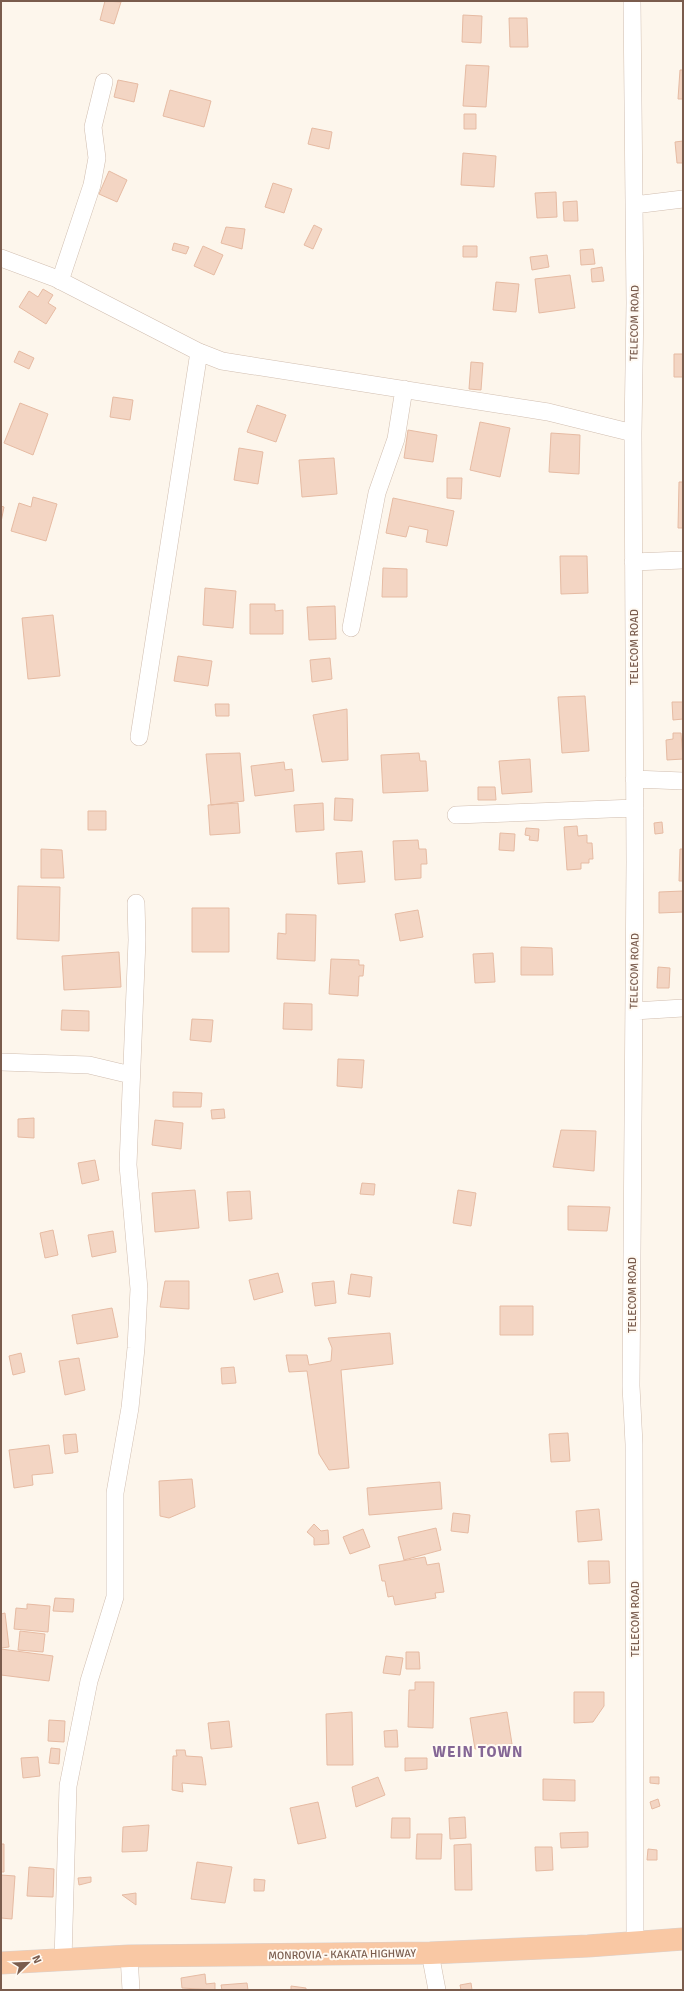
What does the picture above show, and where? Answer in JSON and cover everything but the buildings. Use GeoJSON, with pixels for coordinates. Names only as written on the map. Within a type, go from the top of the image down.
{"type":"FeatureCollection","features":[{"type":"Feature","properties":{"kind":"highway","name":"MONROVIA - KAKATA HIGHWAY"},"geometry":{"type":"LineString","coordinates":[[1,1963],[129,1956],[430,1953],[588,1946],[635,1941],[683,1939]]}},
{"type":"Feature","properties":{"kind":"street","name":"TELECOM ROAD"},"geometry":{"type":"LineString","coordinates":[[632,1],[635,304],[632,433],[635,808],[631,1386],[634,1444],[635,1941]]}},
{"type":"Feature","properties":{"kind":"street"},"geometry":{"type":"LineString","coordinates":[[60,280],[92,185],[97,158],[93,127],[104,82]]}},
{"type":"Feature","properties":{"kind":"street"},"geometry":{"type":"LineString","coordinates":[[634,205],[683,199]]}},
{"type":"Feature","properties":{"kind":"street"},"geometry":{"type":"LineString","coordinates":[[1,258],[60,280],[199,352],[222,361],[548,412],[632,433]]}},
{"type":"Feature","properties":{"kind":"street"},"geometry":{"type":"LineString","coordinates":[[139,737],[199,352]]}},
{"type":"Feature","properties":{"kind":"street"},"geometry":{"type":"LineString","coordinates":[[351,628],[377,493],[396,439],[404,389]]}},
{"type":"Feature","properties":{"kind":"street"},"geometry":{"type":"LineString","coordinates":[[633,562],[683,560]]}},
{"type":"Feature","properties":{"kind":"street"},"geometry":{"type":"LineString","coordinates":[[634,779],[683,782]]}},
{"type":"Feature","properties":{"kind":"street"},"geometry":{"type":"LineString","coordinates":[[456,815],[635,808]]}},
{"type":"Feature","properties":{"kind":"street"},"geometry":{"type":"LineString","coordinates":[[63,1960],[68,1786],[89,1681],[115,1597],[115,1493],[130,1408],[136,1348],[140,1289],[128,1165],[137,940],[136,903]]}},
{"type":"Feature","properties":{"kind":"street"},"geometry":{"type":"LineString","coordinates":[[634,1011],[683,1008]]}},
{"type":"Feature","properties":{"kind":"street"},"geometry":{"type":"LineString","coordinates":[[1,1062],[89,1065],[131,1075]]}},
{"type":"Feature","properties":{"kind":"street"},"geometry":{"type":"LineString","coordinates":[[430,1953],[437,1990]]}},
{"type":"Feature","properties":{"kind":"street"},"geometry":{"type":"LineString","coordinates":[[129,1956],[131,1990]]}},
{"type":"Feature","properties":{"kind":"district","name":"WEIN TOWN"},"geometry":{"type":"Point","coordinates":[478,1752]}}]}
